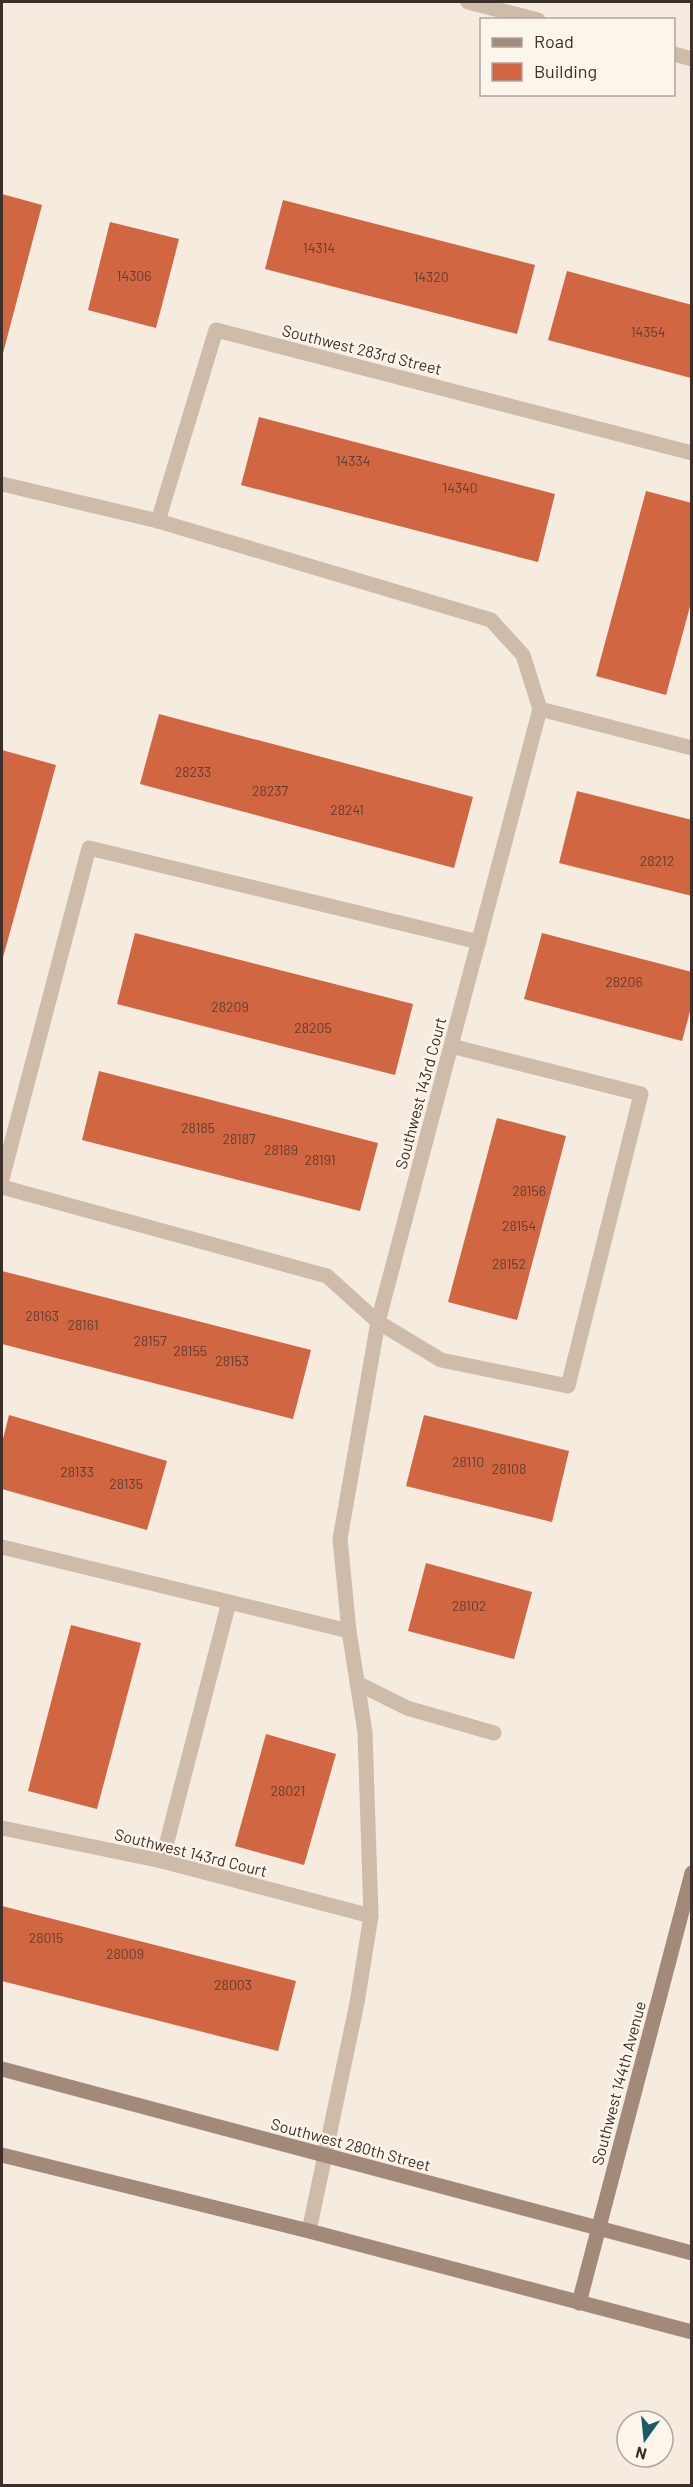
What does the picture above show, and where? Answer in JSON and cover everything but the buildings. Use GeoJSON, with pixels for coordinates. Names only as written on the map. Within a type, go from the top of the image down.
{"type":"FeatureCollection","features":[{"type":"Feature","properties":{"kind":"street"},"geometry":{"type":"LineString","coordinates":[[468,2],[530,18]]}},
{"type":"Feature","properties":{"kind":"street"},"geometry":{"type":"LineString","coordinates":[[675,54],[692,59]]}},
{"type":"Feature","properties":{"kind":"street","name":"Southwest 283rd Street"},"geometry":{"type":"LineString","coordinates":[[158,521],[216,330],[692,453]]}},
{"type":"Feature","properties":{"kind":"street"},"geometry":{"type":"LineString","coordinates":[[2,484],[158,521],[491,620],[523,655],[540,709],[692,748]]}},
{"type":"Feature","properties":{"kind":"street","name":"Southwest 143rd Court"},"geometry":{"type":"LineString","coordinates":[[309,2231],[357,2003],[371,1916],[365,1732],[349,1631],[340,1539],[378,1322],[540,709]]}},
{"type":"Feature","properties":{"kind":"street"},"geometry":{"type":"LineString","coordinates":[[2,1179],[89,848],[479,942]]}},
{"type":"Feature","properties":{"kind":"street"},"geometry":{"type":"LineString","coordinates":[[2,1187],[327,1276],[378,1322],[441,1360],[568,1386],[641,1094],[451,1046]]}},
{"type":"Feature","properties":{"kind":"street"},"geometry":{"type":"LineString","coordinates":[[2,1547],[349,1631]]}},
{"type":"Feature","properties":{"kind":"street"},"geometry":{"type":"LineString","coordinates":[[162,1861],[229,1602]]}},
{"type":"Feature","properties":{"kind":"street"},"geometry":{"type":"LineString","coordinates":[[357,1683],[407,1708],[494,1733]]}},
{"type":"Feature","properties":{"kind":"street","name":"Southwest 143rd Court"},"geometry":{"type":"LineString","coordinates":[[2,1828],[162,1861],[371,1916]]}},
{"type":"Feature","properties":{"kind":"street","name":"Southwest 144th Avenue"},"geometry":{"type":"LineString","coordinates":[[579,2303],[692,1873]]}},
{"type":"Feature","properties":{"kind":"street","name":"Southwest 280th Street"},"geometry":{"type":"LineString","coordinates":[[2,2069],[692,2253]]}},
{"type":"Feature","properties":{"kind":"street"},"geometry":{"type":"LineString","coordinates":[[2,2155],[309,2231],[692,2331]]}}]}
